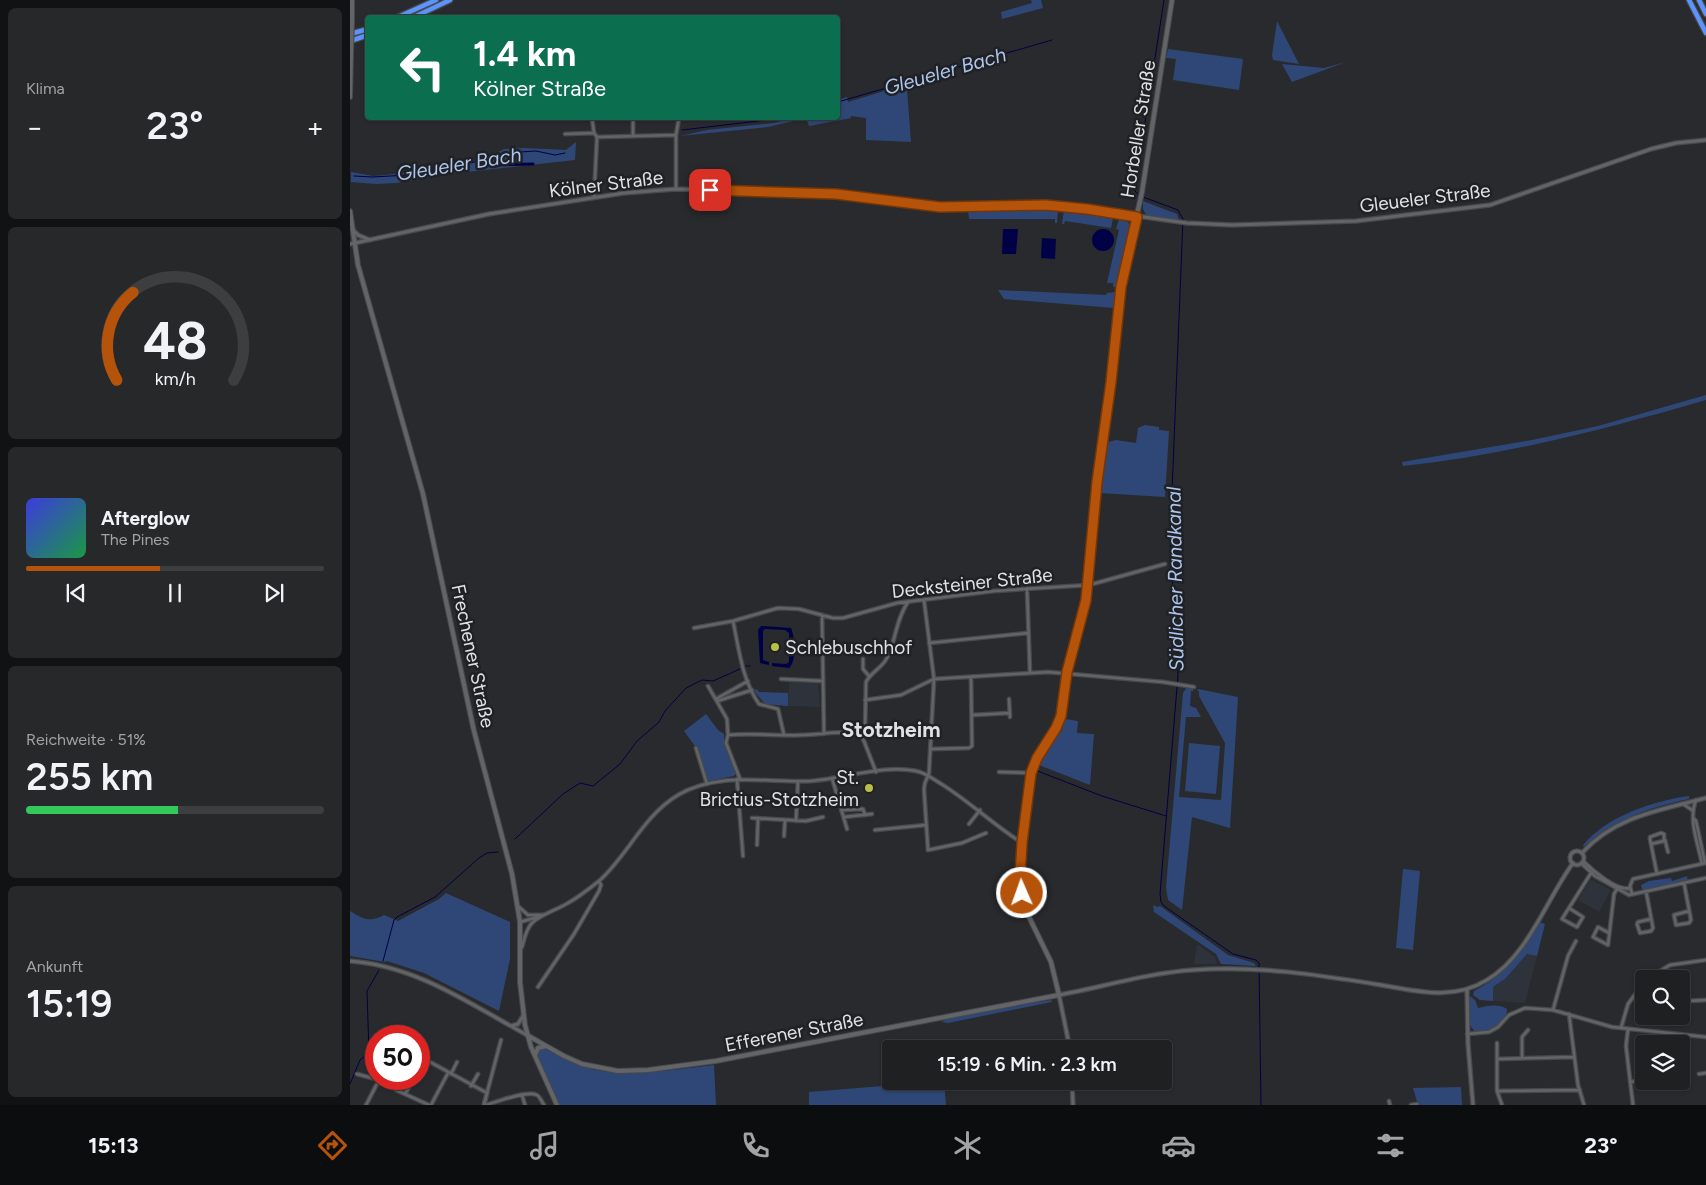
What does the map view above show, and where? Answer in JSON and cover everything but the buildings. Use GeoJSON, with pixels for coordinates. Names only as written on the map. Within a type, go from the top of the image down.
{"type":"FeatureCollection","features":[{"type":"Feature","properties":{"kind":"highway"},"geometry":{"type":"LineString","coordinates":[[403,15],[436,0]]}},
{"type":"Feature","properties":{"kind":"highway"},"geometry":{"type":"LineString","coordinates":[[418,15],[450,0]]}},
{"type":"Feature","properties":{"kind":"highway"},"geometry":{"type":"LineString","coordinates":[[1689,0],[1706,33]]}},
{"type":"Feature","properties":{"kind":"highway"},"geometry":{"type":"LineString","coordinates":[[1699,0],[1706,14]]}},
{"type":"Feature","properties":{"kind":"highway"},"geometry":{"type":"LineString","coordinates":[[350,34],[365,29]]}},
{"type":"Feature","properties":{"kind":"highway"},"geometry":{"type":"LineString","coordinates":[[350,41],[365,36]]}},
{"type":"Feature","properties":{"kind":"main road"},"geometry":{"type":"LineString","coordinates":[[350,98],[352,0]]}},
{"type":"Feature","properties":{"kind":"main road","name":"Horbeller Straße"},"geometry":{"type":"LineString","coordinates":[[1059,995],[1051,962],[1030,919],[1024,901],[1020,876],[1022,843],[1031,773],[1037,758],[1056,728],[1061,716],[1067,672],[1089,585],[1097,482],[1111,382],[1121,287],[1142,192],[1172,0]]}},
{"type":"Feature","properties":{"kind":"main road","name":"Frechener Straße"},"geometry":{"type":"LineString","coordinates":[[350,212],[352,244],[367,303],[423,494],[474,731],[512,874],[519,907],[520,982],[527,1035],[557,1105]]}},
{"type":"Feature","properties":{"kind":"main road","name":"Efferener Straße"},"geometry":{"type":"LineString","coordinates":[[527,1035],[564,1056],[594,1067],[618,1071],[648,1070],[716,1061],[1059,995]]}},
{"type":"Feature","properties":{"kind":"main road"},"geometry":{"type":"LineString","coordinates":[[535,1057],[538,1048],[546,1046]]}},
{"type":"Feature","properties":{"kind":"street"},"geometry":{"type":"LineString","coordinates":[[592,120],[594,133],[597,137],[594,197]]}},
{"type":"Feature","properties":{"kind":"street"},"geometry":{"type":"LineString","coordinates":[[633,120],[633,135]]}},
{"type":"Feature","properties":{"kind":"street"},"geometry":{"type":"LineString","coordinates":[[676,189],[676,135],[679,120]]}},
{"type":"Feature","properties":{"kind":"street"},"geometry":{"type":"LineString","coordinates":[[565,134],[594,133]]}},
{"type":"Feature","properties":{"kind":"street"},"geometry":{"type":"LineString","coordinates":[[597,137],[676,135]]}},
{"type":"Feature","properties":{"kind":"street","name":"Gleueler Straße"},"geometry":{"type":"LineString","coordinates":[[1137,217],[1180,223],[1232,225],[1342,222],[1485,206],[1651,149],[1676,143],[1706,140]]}},
{"type":"Feature","properties":{"kind":"street","name":"Kölner Straße"},"geometry":{"type":"LineString","coordinates":[[352,244],[489,214],[594,197],[676,189],[836,194],[940,207],[1046,205],[1137,217]]}},
{"type":"Feature","properties":{"kind":"street"},"geometry":{"type":"LineString","coordinates":[[352,228],[358,235],[371,240]]}},
{"type":"Feature","properties":{"kind":"street","name":"Decksteiner Straße"},"geometry":{"type":"LineString","coordinates":[[694,628],[733,621],[761,612],[787,608],[834,618],[847,617],[897,603],[994,591],[1089,585],[1166,564]]}},
{"type":"Feature","properties":{"kind":"street"},"geometry":{"type":"LineString","coordinates":[[1027,588],[1030,673]]}},
{"type":"Feature","properties":{"kind":"street"},"geometry":{"type":"LineString","coordinates":[[924,600],[934,679],[931,749],[928,776],[924,789],[928,850],[962,844],[986,833]]}},
{"type":"Feature","properties":{"kind":"street"},"geometry":{"type":"LineString","coordinates":[[862,736],[865,732],[865,688],[868,676],[879,669],[886,659],[902,612],[908,602]]}},
{"type":"Feature","properties":{"kind":"street"},"geometry":{"type":"LineString","coordinates":[[897,603],[902,612]]}},
{"type":"Feature","properties":{"kind":"street"},"geometry":{"type":"LineString","coordinates":[[822,615],[824,734]]}},
{"type":"Feature","properties":{"kind":"street"},"geometry":{"type":"LineString","coordinates":[[733,621],[740,661],[748,682],[759,704],[778,709],[784,735]]}},
{"type":"Feature","properties":{"kind":"street"},"geometry":{"type":"LineString","coordinates":[[929,643],[1028,633]]}},
{"type":"Feature","properties":{"kind":"street"},"geometry":{"type":"LineString","coordinates":[[863,659],[863,669],[868,676]]}},
{"type":"Feature","properties":{"kind":"street"},"geometry":{"type":"LineString","coordinates":[[865,700],[901,696],[934,679],[1030,673],[1067,672],[1182,684],[1194,687]]}},
{"type":"Feature","properties":{"kind":"street"},"geometry":{"type":"LineString","coordinates":[[931,749],[971,747],[973,743],[973,715],[971,677]]}},
{"type":"Feature","properties":{"kind":"street"},"geometry":{"type":"LineString","coordinates":[[781,679],[823,681]]}},
{"type":"Feature","properties":{"kind":"street"},"geometry":{"type":"LineString","coordinates":[[717,700],[748,682]]}},
{"type":"Feature","properties":{"kind":"street"},"geometry":{"type":"LineString","coordinates":[[708,686],[727,719],[728,734],[726,744],[739,779],[743,856]]}},
{"type":"Feature","properties":{"kind":"street"},"geometry":{"type":"LineString","coordinates":[[717,700],[752,690]]}},
{"type":"Feature","properties":{"kind":"street"},"geometry":{"type":"LineString","coordinates":[[973,715],[1010,715],[1009,699]]}},
{"type":"Feature","properties":{"kind":"street"},"geometry":{"type":"LineString","coordinates":[[728,734],[850,734],[862,736]]}},
{"type":"Feature","properties":{"kind":"street"},"geometry":{"type":"LineString","coordinates":[[862,736],[876,772]]}},
{"type":"Feature","properties":{"kind":"street"},"geometry":{"type":"LineString","coordinates":[[696,748],[707,784]]}},
{"type":"Feature","properties":{"kind":"street"},"geometry":{"type":"LineString","coordinates":[[521,949],[530,925],[544,915],[570,902],[599,881],[613,867],[640,830],[659,810],[678,795],[707,784],[739,779],[798,781],[903,770],[920,772],[980,810],[1022,843]]}},
{"type":"Feature","properties":{"kind":"street"},"geometry":{"type":"LineString","coordinates":[[999,772],[1031,773]]}},
{"type":"Feature","properties":{"kind":"street"},"geometry":{"type":"LineString","coordinates":[[832,778],[847,829]]}},
{"type":"Feature","properties":{"kind":"street"},"geometry":{"type":"LineString","coordinates":[[796,821],[798,781]]}},
{"type":"Feature","properties":{"kind":"street"},"geometry":{"type":"LineString","coordinates":[[1706,798],[1648,812],[1623,822],[1602,835],[1582,853],[1582,862],[1591,873],[1625,894],[1706,878]]}},
{"type":"Feature","properties":{"kind":"street"},"geometry":{"type":"LineString","coordinates":[[1632,894],[1630,888],[1632,879],[1704,863],[1692,810],[1696,800]]}},
{"type":"Feature","properties":{"kind":"street"},"geometry":{"type":"LineString","coordinates":[[1682,803],[1692,810]]}},
{"type":"Feature","properties":{"kind":"street"},"geometry":{"type":"LineString","coordinates":[[842,810],[863,809],[865,815]]}},
{"type":"Feature","properties":{"kind":"street"},"geometry":{"type":"LineString","coordinates":[[969,824],[980,810]]}},
{"type":"Feature","properties":{"kind":"street"},"geometry":{"type":"LineString","coordinates":[[844,817],[872,814]]}},
{"type":"Feature","properties":{"kind":"street"},"geometry":{"type":"LineString","coordinates":[[752,818],[806,821],[823,817]]}},
{"type":"Feature","properties":{"kind":"street"},"geometry":{"type":"LineString","coordinates":[[757,845],[758,818]]}},
{"type":"Feature","properties":{"kind":"street"},"geometry":{"type":"LineString","coordinates":[[784,836],[785,820]]}},
{"type":"Feature","properties":{"kind":"street"},"geometry":{"type":"LineString","coordinates":[[876,830],[926,825]]}},
{"type":"Feature","properties":{"kind":"street"},"geometry":{"type":"LineString","coordinates":[[1657,874],[1651,835],[1663,834],[1668,852]]}},
{"type":"Feature","properties":{"kind":"street"},"geometry":{"type":"LineString","coordinates":[[1651,844],[1665,840]]}},
{"type":"Feature","properties":{"kind":"street"},"geometry":{"type":"LineString","coordinates":[[1573,863],[1571,858],[1573,852],[1579,851],[1582,853]]}},
{"type":"Feature","properties":{"kind":"street"},"geometry":{"type":"LineString","coordinates":[[1473,1105],[1467,989],[1489,980],[1509,963],[1526,941],[1551,896],[1573,863],[1582,862],[1623,889],[1630,888]]}},
{"type":"Feature","properties":{"kind":"street"},"geometry":{"type":"LineString","coordinates":[[1569,908],[1583,917],[1577,927],[1562,919],[1591,873]]}},
{"type":"Feature","properties":{"kind":"street"},"geometry":{"type":"LineString","coordinates":[[538,987],[599,891],[601,885],[599,881]]}},
{"type":"Feature","properties":{"kind":"street"},"geometry":{"type":"LineString","coordinates":[[1684,883],[1691,922],[1677,926],[1673,916],[1689,911]]}},
{"type":"Feature","properties":{"kind":"street"},"geometry":{"type":"LineString","coordinates":[[1609,933],[1598,927],[1593,937],[1608,945],[1614,894],[1617,890]]}},
{"type":"Feature","properties":{"kind":"street"},"geometry":{"type":"LineString","coordinates":[[1646,891],[1653,930],[1642,933],[1638,932],[1638,922],[1651,919]]}},
{"type":"Feature","properties":{"kind":"street"},"geometry":{"type":"LineString","coordinates":[[519,907],[528,915],[544,915]]}},
{"type":"Feature","properties":{"kind":"street"},"geometry":{"type":"LineString","coordinates":[[520,922],[544,915]]}},
{"type":"Feature","properties":{"kind":"street"},"geometry":{"type":"LineString","coordinates":[[1553,1010],[1568,956],[1576,941]]}},
{"type":"Feature","properties":{"kind":"street"},"geometry":{"type":"LineString","coordinates":[[1661,970],[1670,965],[1706,960]]}},
{"type":"Feature","properties":{"kind":"street","name":"Efferener Straße"},"geometry":{"type":"LineString","coordinates":[[350,961],[387,966],[426,980],[444,988],[527,1035]]}},
{"type":"Feature","properties":{"kind":"street","name":"Efferener Straße"},"geometry":{"type":"LineString","coordinates":[[1059,995],[1190,970],[1219,968],[1337,978],[1432,994],[1467,989]]}},
{"type":"Feature","properties":{"kind":"street"},"geometry":{"type":"LineString","coordinates":[[1621,1028],[1628,1004],[1635,994]]}},
{"type":"Feature","properties":{"kind":"street","name":"Horbeller Straße"},"geometry":{"type":"LineString","coordinates":[[1059,995],[1068,1040]]}},
{"type":"Feature","properties":{"kind":"street"},"geometry":{"type":"LineString","coordinates":[[1690,1001],[1706,1000]]}},
{"type":"Feature","properties":{"kind":"street"},"geometry":{"type":"LineString","coordinates":[[1468,1034],[1483,1034],[1494,1030],[1509,1015],[1520,1009],[1553,1010],[1621,1028],[1706,1037]]}},
{"type":"Feature","properties":{"kind":"street"},"geometry":{"type":"LineString","coordinates":[[1569,1014],[1574,1057],[1584,1105]]}},
{"type":"Feature","properties":{"kind":"street"},"geometry":{"type":"LineString","coordinates":[[510,1026],[518,1024],[523,1016]]}},
{"type":"Feature","properties":{"kind":"street"},"geometry":{"type":"LineString","coordinates":[[1628,1029],[1626,1046],[1633,1105]]}},
{"type":"Feature","properties":{"kind":"street"},"geometry":{"type":"LineString","coordinates":[[1522,1058],[1522,1037],[1528,1030]]}},
{"type":"Feature","properties":{"kind":"street"},"geometry":{"type":"LineString","coordinates":[[501,1040],[486,1093],[485,1105],[522,1095],[536,1095],[544,1105]]}},
{"type":"Feature","properties":{"kind":"street"},"geometry":{"type":"LineString","coordinates":[[1497,1043],[1497,1091],[1502,1105]]}},
{"type":"Feature","properties":{"kind":"street"},"geometry":{"type":"LineString","coordinates":[[1497,1059],[1574,1057]]}},
{"type":"Feature","properties":{"kind":"street"},"geometry":{"type":"LineString","coordinates":[[396,1090],[430,1105],[457,1062]]}},
{"type":"Feature","properties":{"kind":"street"},"geometry":{"type":"LineString","coordinates":[[430,1063],[486,1093]]}},
{"type":"Feature","properties":{"kind":"street"},"geometry":{"type":"LineString","coordinates":[[1699,1074],[1706,1073]]}},
{"type":"Feature","properties":{"kind":"street"},"geometry":{"type":"LineString","coordinates":[[357,1074],[365,1076]]}},
{"type":"Feature","properties":{"kind":"street"},"geometry":{"type":"LineString","coordinates":[[471,1086],[478,1074]]}},
{"type":"Feature","properties":{"kind":"street"},"geometry":{"type":"LineString","coordinates":[[1630,1082],[1635,1081]]}},
{"type":"Feature","properties":{"kind":"street"},"geometry":{"type":"LineString","coordinates":[[366,1105],[374,1090]]}},
{"type":"Feature","properties":{"kind":"street"},"geometry":{"type":"LineString","coordinates":[[405,1094],[407,1090]]}},
{"type":"Feature","properties":{"kind":"street"},"geometry":{"type":"LineString","coordinates":[[1072,1090],[1073,1105]]}},
{"type":"Feature","properties":{"kind":"street"},"geometry":{"type":"LineString","coordinates":[[1497,1091],[1580,1090]]}},
{"type":"Feature","properties":{"kind":"street"},"geometry":{"type":"LineString","coordinates":[[522,1095],[525,1105]]}},
{"type":"Feature","properties":{"kind":"street"},"geometry":{"type":"LineString","coordinates":[[1389,1100],[1390,1105]]}},
{"type":"Feature","properties":{"kind":"street"},"geometry":{"type":"LineString","coordinates":[[1411,1105],[1417,1104]]}},
{"type":"Feature","properties":{"kind":"shaded area"},"geometry":{"type":"Polygon","coordinates":[[[1031,0],[1041,0],[1043,8],[1002,19],[1001,12],[1032,3],[1031,0]]]}},
{"type":"Feature","properties":{"kind":"shaded area"},"geometry":{"type":"Polygon","coordinates":[[[1277,21],[1299,64],[1273,60],[1272,55],[1277,21]]]}},
{"type":"Feature","properties":{"kind":"shaded area"},"geometry":{"type":"Polygon","coordinates":[[[1168,49],[1243,59],[1239,90],[1173,80],[1176,59],[1166,58],[1168,49]]]}},
{"type":"Feature","properties":{"kind":"shaded area"},"geometry":{"type":"Polygon","coordinates":[[[1346,62],[1292,82],[1282,64],[1324,68],[1346,62]]]}},
{"type":"Feature","properties":{"kind":"shaded area"},"geometry":{"type":"Polygon","coordinates":[[[904,85],[907,89],[911,142],[866,140],[866,118],[851,116],[851,118],[809,126],[807,120],[840,120],[840,99],[847,97],[848,102],[904,85]]]}},
{"type":"Feature","properties":{"kind":"shaded area"},"geometry":{"type":"Polygon","coordinates":[[[798,120],[768,127],[680,136],[707,130],[798,120]]]}},
{"type":"Feature","properties":{"kind":"shaded area"},"geometry":{"type":"Polygon","coordinates":[[[576,142],[575,160],[440,175],[397,183],[351,182],[351,172],[373,176],[428,171],[451,164],[483,160],[504,149],[566,150],[576,142]]]}},
{"type":"Feature","properties":{"kind":"shaded area"},"geometry":{"type":"Polygon","coordinates":[[[1143,201],[1177,214],[1179,220],[1146,215],[1143,209],[1143,201]]]}},
{"type":"Feature","properties":{"kind":"shaded area"},"geometry":{"type":"Polygon","coordinates":[[[1030,208],[1058,210],[1057,223],[1055,223],[1055,219],[969,219],[968,211],[1030,208]]]}},
{"type":"Feature","properties":{"kind":"shaded area"},"geometry":{"type":"Polygon","coordinates":[[[1064,210],[1113,218],[1111,228],[1065,221],[1062,224],[1064,210]]]}},
{"type":"Feature","properties":{"kind":"shaded area"},"geometry":{"type":"Polygon","coordinates":[[[1119,219],[1128,222],[1130,226],[1118,286],[1113,287],[1113,283],[1107,283],[1119,230],[1116,229],[1119,219]]]}},
{"type":"Feature","properties":{"kind":"shaded area"},"geometry":{"type":"Polygon","coordinates":[[[1003,229],[1018,229],[1016,254],[1002,254],[1003,229]]]}},
{"type":"Feature","properties":{"kind":"shaded area"},"geometry":{"type":"Polygon","coordinates":[[[1103,229],[1111,232],[1114,240],[1111,248],[1103,251],[1095,248],[1092,240],[1095,232],[1103,229]]]}},
{"type":"Feature","properties":{"kind":"shaded area"},"geometry":{"type":"Polygon","coordinates":[[[1042,238],[1056,239],[1055,259],[1041,258],[1042,238]]]}},
{"type":"Feature","properties":{"kind":"shaded area"},"geometry":{"type":"Polygon","coordinates":[[[998,290],[1106,295],[1107,293],[1115,292],[1114,308],[1004,299],[998,290]]]}},
{"type":"Feature","properties":{"kind":"shaded area"},"geometry":{"type":"Polygon","coordinates":[[[1706,395],[1706,400],[1556,440],[1441,461],[1403,466],[1402,462],[1532,440],[1598,426],[1706,395]]]}},
{"type":"Feature","properties":{"kind":"shaded area"},"geometry":{"type":"Polygon","coordinates":[[[1145,425],[1169,431],[1165,497],[1099,493],[1105,443],[1116,440],[1136,443],[1138,428],[1145,425]]]}},
{"type":"Feature","properties":{"kind":"shaded area"},"geometry":{"type":"Polygon","coordinates":[[[761,626],[791,628],[794,637],[794,649],[792,665],[789,668],[772,666],[772,663],[786,664],[789,662],[789,633],[785,630],[765,629],[763,631],[763,660],[769,662],[769,665],[760,663],[758,630],[761,626]]]}},
{"type":"Feature","properties":{"kind":"shaded area"},"geometry":{"type":"Polygon","coordinates":[[[789,682],[818,683],[820,707],[788,706],[789,682]]]}},
{"type":"Feature","properties":{"kind":"shaded area"},"geometry":{"type":"Polygon","coordinates":[[[1187,687],[1193,689],[1191,691],[1190,706],[1196,708],[1201,717],[1186,717],[1179,797],[1221,800],[1225,743],[1199,696],[1198,689],[1238,697],[1230,828],[1192,817],[1182,910],[1168,900],[1166,887],[1183,693],[1187,687]]]}},
{"type":"Feature","properties":{"kind":"shaded area"},"geometry":{"type":"Polygon","coordinates":[[[757,689],[759,692],[788,693],[788,706],[765,704],[754,691],[757,689]]]}},
{"type":"Feature","properties":{"kind":"shaded area"},"geometry":{"type":"Polygon","coordinates":[[[706,714],[718,730],[724,734],[724,744],[736,773],[734,776],[708,781],[697,749],[684,731],[706,714]]]}},
{"type":"Feature","properties":{"kind":"shaded area"},"geometry":{"type":"Polygon","coordinates":[[[1065,719],[1078,721],[1077,733],[1094,734],[1090,785],[1039,765],[1059,732],[1061,732],[1065,719]]]}},
{"type":"Feature","properties":{"kind":"shaded area"},"geometry":{"type":"Polygon","coordinates":[[[1189,743],[1220,746],[1216,794],[1185,791],[1189,743]]]}},
{"type":"Feature","properties":{"kind":"shaded area"},"geometry":{"type":"Polygon","coordinates":[[[1689,796],[1689,799],[1647,810],[1620,822],[1584,847],[1583,845],[1605,826],[1632,811],[1675,798],[1689,796]]]}},
{"type":"Feature","properties":{"kind":"shaded area"},"geometry":{"type":"Polygon","coordinates":[[[1403,869],[1420,871],[1413,950],[1396,948],[1403,869]]]}},
{"type":"Feature","properties":{"kind":"shaded area"},"geometry":{"type":"Polygon","coordinates":[[[1687,876],[1688,881],[1645,889],[1642,889],[1641,885],[1649,881],[1671,878],[1672,881],[1687,876]]]}},
{"type":"Feature","properties":{"kind":"shaded area"},"geometry":{"type":"Polygon","coordinates":[[[1591,879],[1611,890],[1599,912],[1578,900],[1591,879]]]}},
{"type":"Feature","properties":{"kind":"shaded area"},"geometry":{"type":"Polygon","coordinates":[[[446,893],[510,922],[510,959],[499,1011],[424,973],[387,961],[350,956],[350,911],[367,919],[375,919],[384,915],[398,921],[439,899],[446,893]]]}},
{"type":"Feature","properties":{"kind":"shaded area"},"geometry":{"type":"Polygon","coordinates":[[[1153,905],[1160,906],[1228,955],[1254,963],[1256,966],[1221,964],[1216,954],[1154,912],[1153,905]]]}},
{"type":"Feature","properties":{"kind":"shaded area"},"geometry":{"type":"Polygon","coordinates":[[[1539,922],[1545,924],[1537,956],[1527,954],[1505,979],[1493,987],[1493,1001],[1480,1000],[1473,995],[1474,991],[1496,977],[1512,962],[1539,922]]]}},
{"type":"Feature","properties":{"kind":"shaded area"},"geometry":{"type":"Polygon","coordinates":[[[1197,944],[1215,957],[1217,964],[1194,964],[1197,944]]]}},
{"type":"Feature","properties":{"kind":"shaded area"},"geometry":{"type":"Polygon","coordinates":[[[1527,954],[1537,956],[1525,1003],[1493,1001],[1493,987],[1505,979],[1527,954]]]}},
{"type":"Feature","properties":{"kind":"shaded area"},"geometry":{"type":"Polygon","coordinates":[[[1470,996],[1475,1000],[1478,1008],[1496,1006],[1507,1009],[1504,1019],[1491,1029],[1475,1032],[1470,1025],[1470,996]]]}},
{"type":"Feature","properties":{"kind":"shaded area"},"geometry":{"type":"Polygon","coordinates":[[[1051,1000],[1052,1002],[948,1023],[942,1022],[949,1018],[976,1011],[1051,1000]]]}},
{"type":"Feature","properties":{"kind":"shaded area"},"geometry":{"type":"Polygon","coordinates":[[[543,1048],[585,1067],[607,1072],[638,1073],[714,1065],[716,1105],[559,1105],[537,1057],[539,1050],[543,1048]]]}},
{"type":"Feature","properties":{"kind":"shaded area"},"geometry":{"type":"Polygon","coordinates":[[[882,1086],[882,1090],[945,1090],[946,1105],[809,1105],[809,1092],[882,1086]]]}},
{"type":"Feature","properties":{"kind":"shaded area"},"geometry":{"type":"Polygon","coordinates":[[[1461,1087],[1462,1105],[1418,1105],[1413,1088],[1461,1087]]]}},
{"type":"Feature","properties":{"kind":"waterway","name":"Südlicher Randkanal"},"geometry":{"type":"LineString","coordinates":[[1139,195],[1135,191],[1135,187],[1164,0]]}},
{"type":"Feature","properties":{"kind":"waterway","name":"Gleueler Bach"},"geometry":{"type":"LineString","coordinates":[[840,101],[1052,40]]}},
{"type":"Feature","properties":{"kind":"waterway","name":"Gleueler Bach"},"geometry":{"type":"LineString","coordinates":[[682,130],[767,120]]}},
{"type":"Feature","properties":{"kind":"waterway","name":"Gleueler Bach"},"geometry":{"type":"LineString","coordinates":[[354,176],[409,175],[475,162],[505,153],[536,151],[555,155],[565,153]]}},
{"type":"Feature","properties":{"kind":"waterway"},"geometry":{"type":"LineString","coordinates":[[486,159],[492,165],[533,164]]}},
{"type":"Feature","properties":{"kind":"waterway","name":"Südlicher Randkanal"},"geometry":{"type":"LineString","coordinates":[[1143,197],[1178,210],[1183,219],[1170,541],[1178,675],[1160,894],[1161,902],[1233,954],[1256,960],[1259,963],[1261,1105]]}},
{"type":"Feature","properties":{"kind":"waterway"},"geometry":{"type":"LineString","coordinates":[[744,666],[750,666]]}},
{"type":"Feature","properties":{"kind":"waterway"},"geometry":{"type":"LineString","coordinates":[[515,839],[563,794],[580,783],[593,786],[620,764],[637,741],[659,722],[665,711],[686,688],[702,680],[713,681],[740,669]]}},
{"type":"Feature","properties":{"kind":"waterway"},"geometry":{"type":"LineString","coordinates":[[1035,770],[1102,796],[1166,816]]}},
{"type":"Feature","properties":{"kind":"waterway"},"geometry":{"type":"LineString","coordinates":[[383,961],[394,920],[397,917],[435,897],[479,858],[487,853],[498,852]]}},
{"type":"Feature","properties":{"kind":"waterway"},"geometry":{"type":"LineString","coordinates":[[350,1084],[360,1060],[369,1053],[367,991],[379,970]]}},
{"type":"Feature","properties":{"kind":"place","name":"Schlebuschhof"},"geometry":{"type":"Point","coordinates":[775,647]}},
{"type":"Feature","properties":{"kind":"place","name":"St. Brictius-Stotzheim"},"geometry":{"type":"Point","coordinates":[869,788]}},
{"type":"Feature","properties":{"kind":"district","name":"Stotzheim"},"geometry":{"type":"Point","coordinates":[891,729]}},
{"type":"Feature","properties":{"kind":"route"},"geometry":{"type":"LineString","coordinates":[[710,190],[825,193],[940,207],[1046,205],[1137,217],[1121,287],[1111,382],[1097,482],[1089,585],[1067,672],[1061,716],[1056,728],[1037,758],[1031,773],[1022,843],[1020,876],[1022,893]]}}]}
